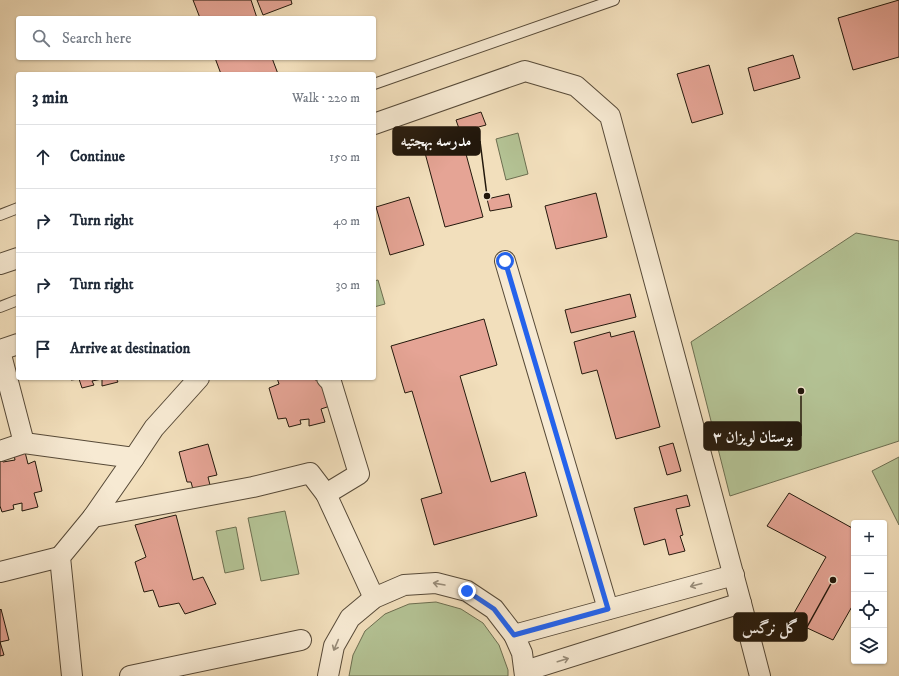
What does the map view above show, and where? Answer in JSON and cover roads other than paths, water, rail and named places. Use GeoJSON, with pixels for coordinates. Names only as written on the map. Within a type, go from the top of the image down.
{"type":"FeatureCollection","features":[{"type":"Feature","properties":{"kind":"street"},"geometry":{"type":"LineString","coordinates":[[376,123],[525,71],[576,86],[610,116],[760,676]]}},
{"type":"Feature","properties":{"kind":"street"},"geometry":{"type":"LineString","coordinates":[[0,264],[16,259]]}},
{"type":"Feature","properties":{"kind":"street"},"geometry":{"type":"LineString","coordinates":[[505,261],[608,609]]}},
{"type":"Feature","properties":{"kind":"street"},"geometry":{"type":"LineString","coordinates":[[16,345],[0,351],[24,443]]}},
{"type":"Feature","properties":{"kind":"street"},"geometry":{"type":"LineString","coordinates":[[0,572],[60,557],[93,517],[154,428],[197,380]]}},
{"type":"Feature","properties":{"kind":"street"},"geometry":{"type":"LineString","coordinates":[[326,494],[359,474],[331,382],[329,380]]}},
{"type":"Feature","properties":{"kind":"street"},"geometry":{"type":"LineString","coordinates":[[0,451],[24,443],[134,458]]}},
{"type":"Feature","properties":{"kind":"street"},"geometry":{"type":"LineString","coordinates":[[93,517],[253,487],[310,473],[326,494],[374,598]]}},
{"type":"Feature","properties":{"kind":"street"},"geometry":{"type":"LineString","coordinates":[[60,557],[72,676]]}},
{"type":"Feature","properties":{"kind":"street"},"geometry":{"type":"LineString","coordinates":[[514,635],[734,575]]}},
{"type":"Feature","properties":{"kind":"street"},"geometry":{"type":"LineString","coordinates":[[328,676],[334,646],[350,618],[374,598],[404,585],[436,583],[467,591],[494,609],[514,635],[522,653],[525,674],[741,603]]}},
{"type":"Feature","properties":{"kind":"street"},"geometry":{"type":"LineString","coordinates":[[130,676],[301,640]]}},
{"type":"Feature","properties":{"kind":"lane"},"geometry":{"type":"LineString","coordinates":[[376,83],[614,0]]}},
{"type":"Feature","properties":{"kind":"lane"},"geometry":{"type":"LineString","coordinates":[[0,215],[16,209]]}},
{"type":"Feature","properties":{"kind":"lane"},"geometry":{"type":"LineString","coordinates":[[0,307],[16,301]]}},
{"type":"Feature","properties":{"kind":"place","name":"مدرسه بهجتیه"},"geometry":{"type":"Point","coordinates":[487,196]}},
{"type":"Feature","properties":{"kind":"place","name":"بوستان لویزان ۳"},"geometry":{"type":"Point","coordinates":[801,391]}},
{"type":"Feature","properties":{"kind":"place","name":"گل نرگس"},"geometry":{"type":"Point","coordinates":[833,580]}}]}
